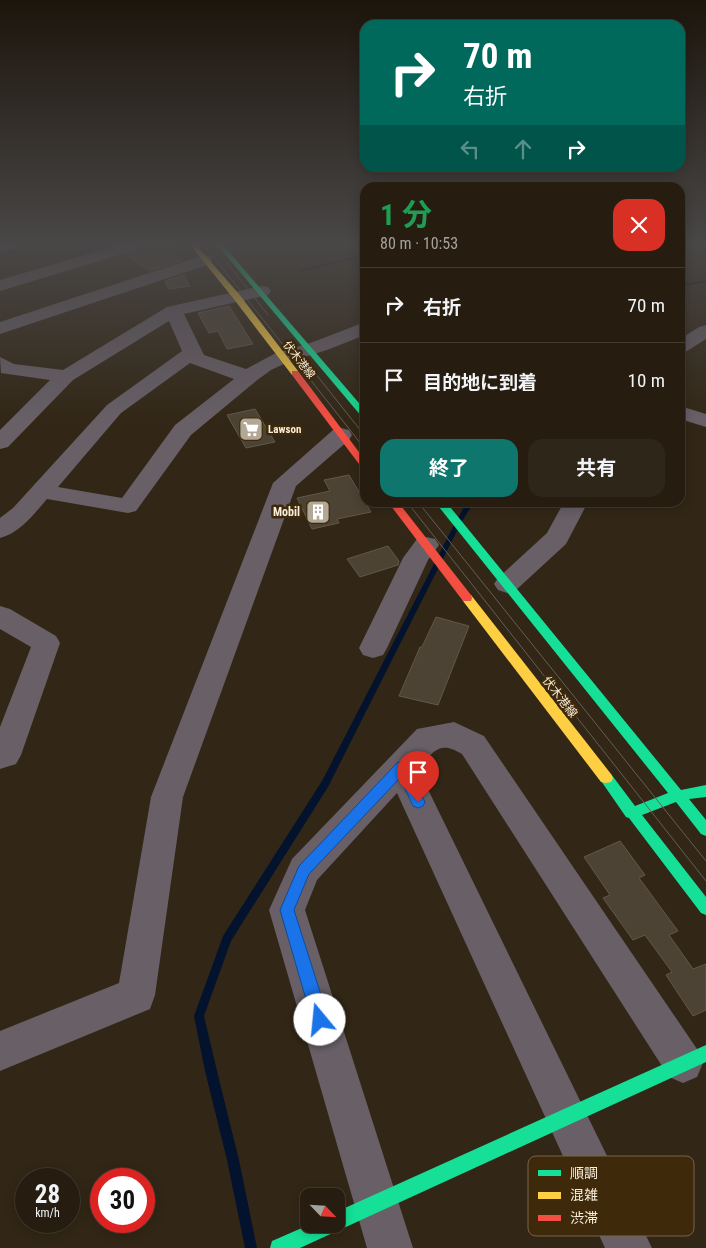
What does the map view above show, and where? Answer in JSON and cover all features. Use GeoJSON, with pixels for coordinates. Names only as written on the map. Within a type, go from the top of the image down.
{"type":"FeatureCollection","features":[{"type":"Feature","properties":{"kind":"main road","name":"伏木港線"},"geometry":{"type":"LineString","coordinates":[[242,304],[360,460]]}},
{"type":"Feature","properties":{"kind":"main road","name":"伏木港線"},"geometry":{"type":"LineString","coordinates":[[273,304],[360,409]]}},
{"type":"Feature","properties":{"kind":"main road","name":"伏木港線"},"geometry":{"type":"LineString","coordinates":[[398,507],[631,813],[706,908]]}},
{"type":"Feature","properties":{"kind":"main road"},"geometry":{"type":"LineString","coordinates":[[444,507],[706,830]]}},
{"type":"Feature","properties":{"kind":"main road"},"geometry":{"type":"LineString","coordinates":[[631,813],[677,796],[706,791]]}},
{"type":"Feature","properties":{"kind":"main road"},"geometry":{"type":"LineString","coordinates":[[345,1218],[694,1058]]}},
{"type":"Feature","properties":{"kind":"main road"},"geometry":{"type":"LineString","coordinates":[[279,1248],[312,1233]]}},
{"type":"Feature","properties":{"kind":"street"},"geometry":{"type":"LineString","coordinates":[[0,328],[63,304]]}},
{"type":"Feature","properties":{"kind":"street"},"geometry":{"type":"LineString","coordinates":[[4,432],[66,376],[173,311],[201,304]]}},
{"type":"Feature","properties":{"kind":"street"},"geometry":{"type":"LineString","coordinates":[[173,311],[196,359],[248,378]]}},
{"type":"Feature","properties":{"kind":"street"},"geometry":{"type":"LineString","coordinates":[[41,491],[128,506],[183,430],[248,378],[264,366],[281,358],[360,330]]}},
{"type":"Feature","properties":{"kind":"street"},"geometry":{"type":"LineString","coordinates":[[685,344],[706,331]]}},
{"type":"Feature","properties":{"kind":"street"},"geometry":{"type":"LineString","coordinates":[[0,530],[22,513],[114,410],[193,352]]}},
{"type":"Feature","properties":{"kind":"street"},"geometry":{"type":"LineString","coordinates":[[0,363],[8,369],[66,376]]}},
{"type":"Feature","properties":{"kind":"street"},"geometry":{"type":"LineString","coordinates":[[685,414],[706,421]]}},
{"type":"Feature","properties":{"kind":"street"},"geometry":{"type":"LineString","coordinates":[[0,1050],[136,995],[168,797],[286,483],[341,435]]}},
{"type":"Feature","properties":{"kind":"street"},"geometry":{"type":"LineString","coordinates":[[507,584],[557,538],[573,507]]}},
{"type":"Feature","properties":{"kind":"street"},"geometry":{"type":"LineString","coordinates":[[373,648],[416,558],[426,545]]}},
{"type":"Feature","properties":{"kind":"street"},"geometry":{"type":"LineString","coordinates":[[0,616],[46,643],[5,755],[0,756]]}},
{"type":"Feature","properties":{"kind":"street"},"geometry":{"type":"LineString","coordinates":[[390,1248],[287,910],[304,870],[428,738],[454,734],[472,745],[694,1058]]}},
{"type":"Feature","properties":{"kind":"street"},"geometry":{"type":"LineString","coordinates":[[401,767],[586,1156]]}},
{"type":"Feature","properties":{"kind":"street"},"geometry":{"type":"LineString","coordinates":[[623,1236],[629,1248]]}},
{"type":"Feature","properties":{"kind":"building"},"geometry":{"type":"Polygon","coordinates":[[[229,306],[253,344],[227,349],[218,331],[209,333],[198,313],[229,306]]]}},
{"type":"Feature","properties":{"kind":"building","name":"Lawson"},"geometry":{"type":"Polygon","coordinates":[[[255,409],[275,442],[246,448],[227,415],[255,409]]]}},
{"type":"Feature","properties":{"kind":"building"},"geometry":{"type":"Polygon","coordinates":[[[349,475],[360,494],[360,507],[368,507],[371,512],[337,519],[339,523],[312,529],[297,498],[330,491],[324,480],[349,475]]]}},
{"type":"Feature","properties":{"kind":"building"},"geometry":{"type":"Polygon","coordinates":[[[388,546],[399,561],[398,565],[360,577],[347,559],[388,546]]]}},
{"type":"Feature","properties":{"kind":"building"},"geometry":{"type":"Polygon","coordinates":[[[436,617],[469,626],[438,705],[399,696],[420,647],[422,647],[436,617]]]}},
{"type":"Feature","properties":{"kind":"building"},"geometry":{"type":"Polygon","coordinates":[[[620,841],[645,875],[639,878],[678,931],[669,935],[693,969],[706,964],[706,1010],[693,1016],[666,975],[672,972],[645,935],[633,940],[603,898],[610,895],[584,857],[620,841]]]}},
{"type":"Feature","properties":{"kind":"waterway"},"geometry":{"type":"LineString","coordinates":[[251,1248],[233,1160],[199,1016],[227,939],[325,784],[468,507]]}},
{"type":"Feature","properties":{"kind":"tram line"},"geometry":{"type":"LineString","coordinates":[[251,304],[360,443]]}},
{"type":"Feature","properties":{"kind":"tram line"},"geometry":{"type":"LineString","coordinates":[[260,304],[268,315]]}},
{"type":"Feature","properties":{"kind":"tram line"},"geometry":{"type":"LineString","coordinates":[[315,373],[360,430]]}},
{"type":"Feature","properties":{"kind":"tram line"},"geometry":{"type":"LineString","coordinates":[[411,507],[706,881]]}},
{"type":"Feature","properties":{"kind":"tram line"},"geometry":{"type":"LineString","coordinates":[[422,507],[706,861]]}},
{"type":"Feature","properties":{"kind":"traffic: fast"},"geometry":{"type":"LineString","coordinates":[[272,304],[360,409]]}},
{"type":"Feature","properties":{"kind":"traffic: fast"},"geometry":{"type":"LineString","coordinates":[[444,507],[706,830]]}},
{"type":"Feature","properties":{"kind":"traffic: fast"},"geometry":{"type":"LineString","coordinates":[[606,778],[706,908]]}},
{"type":"Feature","properties":{"kind":"traffic: fast"},"geometry":{"type":"LineString","coordinates":[[631,813],[677,796],[706,791]]}},
{"type":"Feature","properties":{"kind":"traffic: fast"},"geometry":{"type":"LineString","coordinates":[[345,1218],[706,1053]]}},
{"type":"Feature","properties":{"kind":"traffic: fast"},"geometry":{"type":"LineString","coordinates":[[279,1248],[312,1233]]}},
{"type":"Feature","properties":{"kind":"traffic: slow"},"geometry":{"type":"LineString","coordinates":[[242,304],[295,373]]}},
{"type":"Feature","properties":{"kind":"traffic: slow"},"geometry":{"type":"LineString","coordinates":[[467,598],[606,778]]}},
{"type":"Feature","properties":{"kind":"traffic: jam"},"geometry":{"type":"LineString","coordinates":[[295,373],[360,459]]}},
{"type":"Feature","properties":{"kind":"traffic: jam"},"geometry":{"type":"LineString","coordinates":[[397,507],[467,598]]}},
{"type":"Feature","properties":{"kind":"place","name":"Lawson"},"geometry":{"type":"Point","coordinates":[251,429]}},
{"type":"Feature","properties":{"kind":"place","name":"Mobil"},"geometry":{"type":"Point","coordinates":[318,512]}},
{"type":"Feature","properties":{"kind":"route"},"geometry":{"type":"LineString","coordinates":[[320,1020],[287,910],[304,870],[401,767],[418,802]]}}]}
